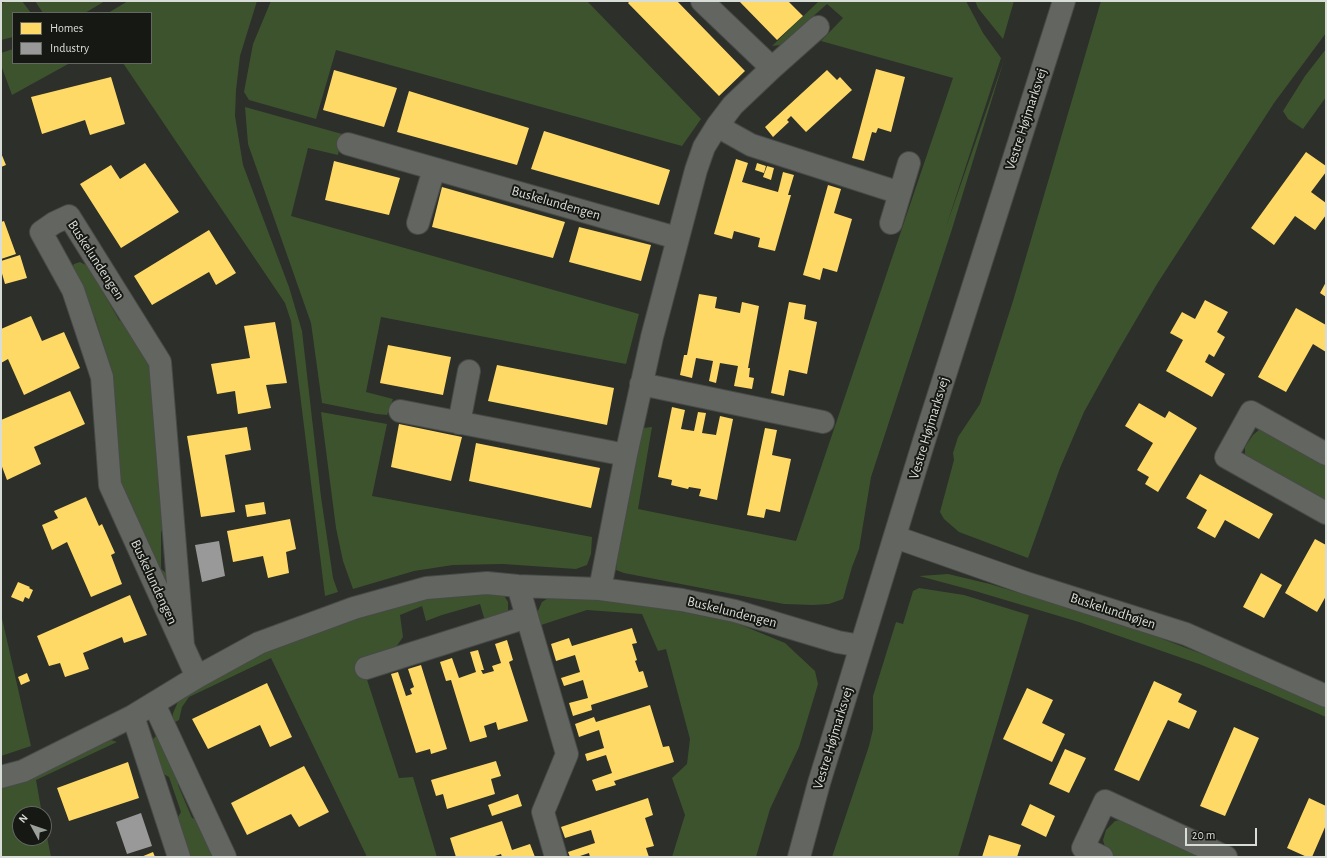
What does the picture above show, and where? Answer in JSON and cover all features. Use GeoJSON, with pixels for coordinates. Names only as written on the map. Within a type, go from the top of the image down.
{"type":"FeatureCollection","features":[{"type":"Feature","properties":{"kind":"street"},"geometry":{"type":"LineString","coordinates":[[702,1],[772,68]]}},
{"type":"Feature","properties":{"kind":"street","name":"Vestre Højmarksvej"},"geometry":{"type":"LineString","coordinates":[[799,857],[819,783],[861,646],[1064,1]]}},
{"type":"Feature","properties":{"kind":"street"},"geometry":{"type":"LineString","coordinates":[[600,589],[626,455],[652,337],[677,238],[696,170],[704,148],[717,126],[733,105],[818,27]]}},
{"type":"Feature","properties":{"kind":"street"},"geometry":{"type":"LineString","coordinates":[[717,126],[751,145],[900,193]]}},
{"type":"Feature","properties":{"kind":"street","name":"Buskelundengen"},"geometry":{"type":"LineString","coordinates":[[348,144],[677,238]]}},
{"type":"Feature","properties":{"kind":"street"},"geometry":{"type":"LineString","coordinates":[[891,223],[909,163]]}},
{"type":"Feature","properties":{"kind":"street"},"geometry":{"type":"LineString","coordinates":[[418,223],[434,169]]}},
{"type":"Feature","properties":{"kind":"street","name":"Buskelundengen"},"geometry":{"type":"LineString","coordinates":[[183,645],[160,362],[69,216],[54,223],[41,232],[73,290],[102,377],[110,485],[197,677]]}},
{"type":"Feature","properties":{"kind":"street"},"geometry":{"type":"LineString","coordinates":[[458,423],[469,371]]}},
{"type":"Feature","properties":{"kind":"street"},"geometry":{"type":"LineString","coordinates":[[642,384],[823,422]]}},
{"type":"Feature","properties":{"kind":"street"},"geometry":{"type":"LineString","coordinates":[[400,411],[626,455]]}},
{"type":"Feature","properties":{"kind":"street"},"geometry":{"type":"LineString","coordinates":[[1326,454],[1251,412],[1226,457],[1326,513]]}},
{"type":"Feature","properties":{"kind":"street","name":"Buskelundhøjen"},"geometry":{"type":"LineString","coordinates":[[895,537],[1026,583],[1186,634],[1326,696]]}},
{"type":"Feature","properties":{"kind":"street","name":"Buskelundengen"},"geometry":{"type":"LineString","coordinates":[[1,777],[23,771],[132,716],[197,677],[259,643],[354,608],[426,588],[487,582],[518,586],[600,589],[682,600],[735,611],[838,642],[861,646]]}},
{"type":"Feature","properties":{"kind":"street"},"geometry":{"type":"LineString","coordinates":[[518,586],[567,754],[543,812],[556,857]]}},
{"type":"Feature","properties":{"kind":"street"},"geometry":{"type":"LineString","coordinates":[[366,668],[527,617]]}},
{"type":"Feature","properties":{"kind":"street"},"geometry":{"type":"LineString","coordinates":[[154,704],[225,857]]}},
{"type":"Feature","properties":{"kind":"street"},"geometry":{"type":"LineString","coordinates":[[132,716],[179,857]]}},
{"type":"Feature","properties":{"kind":"street"},"geometry":{"type":"LineString","coordinates":[[1102,857],[1083,848],[1105,801],[1226,857]]}},
{"type":"Feature","properties":{"kind":"green space"},"geometry":{"type":"Polygon","coordinates":[[[7,1],[22,1],[30,12],[12,12],[12,37],[1,40],[1,4],[7,1]]]}},
{"type":"Feature","properties":{"kind":"green space"},"geometry":{"type":"Polygon","coordinates":[[[35,1],[105,1],[87,12],[42,12],[35,1]]]}},
{"type":"Feature","properties":{"kind":"green space"},"geometry":{"type":"Polygon","coordinates":[[[128,1],[257,1],[240,56],[235,116],[243,165],[289,287],[302,331],[321,497],[333,578],[338,592],[325,596],[291,321],[285,303],[124,64],[152,64],[152,12],[110,12],[128,1]]]}},
{"type":"Feature","properties":{"kind":"green space"},"geometry":{"type":"Polygon","coordinates":[[[271,1],[587,1],[701,119],[682,146],[336,50],[316,119],[249,100],[244,92],[253,44],[271,1]]]}},
{"type":"Feature","properties":{"kind":"green space"},"geometry":{"type":"Polygon","coordinates":[[[819,1],[966,1],[983,33],[1001,58],[946,227],[1004,60],[952,229],[871,477],[859,549],[843,599],[829,604],[784,604],[624,573],[616,570],[623,517],[643,428],[652,427],[638,509],[796,541],[953,78],[821,41],[843,18],[827,4],[781,45],[772,46],[819,1]]]}},
{"type":"Feature","properties":{"kind":"green space"},"geometry":{"type":"Polygon","coordinates":[[[975,1],[1014,1],[1003,39],[978,8],[975,1]]]}},
{"type":"Feature","properties":{"kind":"green space"},"geometry":{"type":"Polygon","coordinates":[[[1101,1],[1326,1],[1326,33],[1274,103],[1157,284],[1119,349],[1084,412],[1060,468],[1028,558],[959,532],[944,519],[940,512],[954,460],[953,453],[958,437],[980,404],[1013,301],[1101,1]]]}},
{"type":"Feature","properties":{"kind":"green space"},"geometry":{"type":"Polygon","coordinates":[[[12,49],[12,64],[68,64],[12,95],[1,65],[1,53],[12,49]]]}},
{"type":"Feature","properties":{"kind":"green space"},"geometry":{"type":"Polygon","coordinates":[[[1326,49],[1326,97],[1303,129],[1288,119],[1283,111],[1305,76],[1326,49]]]}},
{"type":"Feature","properties":{"kind":"green space"},"geometry":{"type":"Polygon","coordinates":[[[245,107],[342,134],[338,155],[308,148],[291,216],[639,314],[626,364],[381,317],[366,392],[393,399],[387,415],[322,403],[311,323],[248,144],[245,107]]]}},
{"type":"Feature","properties":{"kind":"green space"},"geometry":{"type":"Polygon","coordinates":[[[80,262],[88,266],[103,282],[102,290],[119,320],[132,326],[151,361],[166,524],[161,532],[161,569],[170,576],[169,586],[164,589],[121,500],[102,361],[106,353],[95,318],[86,313],[71,269],[74,264],[80,262]]]}},
{"type":"Feature","properties":{"kind":"green space"},"geometry":{"type":"Polygon","coordinates":[[[321,412],[387,424],[372,496],[592,537],[591,554],[587,565],[576,569],[503,564],[453,565],[414,571],[353,589],[343,561],[336,528],[321,412]]]}},
{"type":"Feature","properties":{"kind":"green space"},"geometry":{"type":"Polygon","coordinates":[[[1261,428],[1326,458],[1326,507],[1245,460],[1245,447],[1253,435],[1261,428]]]}},
{"type":"Feature","properties":{"kind":"green space"},"geometry":{"type":"Polygon","coordinates":[[[948,574],[990,584],[1160,638],[1223,662],[1326,706],[1326,717],[1199,664],[1079,622],[919,576],[948,574]]]}},
{"type":"Feature","properties":{"kind":"green space"},"geometry":{"type":"Polygon","coordinates":[[[919,588],[964,595],[1029,615],[958,857],[832,857],[869,746],[873,729],[873,696],[896,622],[903,624],[913,591],[919,588]]]}},
{"type":"Feature","properties":{"kind":"green space"},"geometry":{"type":"Polygon","coordinates":[[[465,591],[501,593],[508,602],[508,612],[485,621],[480,604],[426,621],[422,606],[400,615],[403,637],[396,647],[360,658],[399,778],[413,777],[437,857],[367,857],[271,658],[189,697],[182,707],[179,720],[172,724],[173,713],[181,695],[263,651],[407,601],[465,591]]]}},
{"type":"Feature","properties":{"kind":"green space"},"geometry":{"type":"Polygon","coordinates":[[[551,596],[646,605],[734,622],[785,643],[815,671],[818,684],[799,747],[770,809],[756,857],[672,857],[685,815],[672,778],[687,764],[690,739],[666,649],[658,651],[642,614],[587,610],[538,626],[537,613],[542,602],[551,596]]]}},
{"type":"Feature","properties":{"kind":"green space"},"geometry":{"type":"Polygon","coordinates":[[[1,614],[31,746],[1,756],[1,614]]]}},
{"type":"Feature","properties":{"kind":"green space"},"geometry":{"type":"Polygon","coordinates":[[[157,735],[180,774],[178,785],[192,818],[202,821],[219,857],[186,857],[175,822],[181,812],[169,777],[158,771],[152,740],[157,735]]]}},
{"type":"Feature","properties":{"kind":"green space"},"geometry":{"type":"Polygon","coordinates":[[[111,740],[117,742],[36,780],[41,806],[12,806],[12,846],[49,846],[51,857],[1,857],[1,785],[95,744],[111,740]]]}},
{"type":"Feature","properties":{"kind":"green space"},"geometry":{"type":"Polygon","coordinates":[[[1128,818],[1214,857],[1114,857],[1106,851],[1103,840],[1106,830],[1115,821],[1128,818]]]}},
{"type":"Feature","properties":{"kind":"building: Homes"},"geometry":{"type":"Polygon","coordinates":[[[630,1],[677,1],[745,71],[719,96],[628,3],[630,1]]]}},
{"type":"Feature","properties":{"kind":"building: Homes"},"geometry":{"type":"Polygon","coordinates":[[[739,1],[788,1],[803,16],[777,40],[739,1]]]}},
{"type":"Feature","properties":{"kind":"building: Homes"},"geometry":{"type":"Polygon","coordinates":[[[876,69],[905,77],[891,132],[878,128],[876,133],[872,132],[864,161],[852,158],[876,69]]]}},
{"type":"Feature","properties":{"kind":"building: Homes"},"geometry":{"type":"Polygon","coordinates":[[[334,70],[397,88],[384,127],[323,110],[334,70]]]}},
{"type":"Feature","properties":{"kind":"building: Homes"},"geometry":{"type":"Polygon","coordinates":[[[827,70],[837,80],[840,77],[852,90],[806,132],[791,116],[787,120],[789,122],[773,137],[765,127],[827,70]]]}},
{"type":"Feature","properties":{"kind":"building: Homes"},"geometry":{"type":"Polygon","coordinates":[[[111,77],[125,124],[90,135],[85,120],[42,134],[31,97],[111,77]]]}},
{"type":"Feature","properties":{"kind":"building: Homes"},"geometry":{"type":"Polygon","coordinates":[[[409,91],[529,128],[517,165],[397,132],[409,91]]]}},
{"type":"Feature","properties":{"kind":"building: Homes"},"geometry":{"type":"Polygon","coordinates":[[[544,131],[670,170],[659,205],[531,169],[544,131]]]}},
{"type":"Feature","properties":{"kind":"building: Homes"},"geometry":{"type":"Polygon","coordinates":[[[1306,152],[1326,166],[1326,172],[1311,192],[1326,203],[1326,215],[1315,230],[1295,216],[1274,245],[1251,228],[1306,152]]]}},
{"type":"Feature","properties":{"kind":"building: Homes"},"geometry":{"type":"Polygon","coordinates":[[[1,153],[6,165],[1,167],[1,153]]]}},
{"type":"Feature","properties":{"kind":"building: Homes"},"geometry":{"type":"Polygon","coordinates":[[[736,159],[748,163],[742,182],[778,192],[783,172],[794,175],[788,195],[791,195],[775,251],[758,247],[760,238],[734,231],[732,239],[714,234],[736,159]]]}},
{"type":"Feature","properties":{"kind":"building: Homes"},"geometry":{"type":"Polygon","coordinates":[[[334,161],[400,178],[389,215],[325,200],[334,161]]]}},
{"type":"Feature","properties":{"kind":"building: Homes"},"geometry":{"type":"Polygon","coordinates":[[[145,163],[179,212],[121,248],[80,184],[111,165],[120,179],[145,163]]]}},
{"type":"Feature","properties":{"kind":"building: Homes"},"geometry":{"type":"Polygon","coordinates":[[[757,163],[766,166],[764,173],[755,170],[757,163]]]}},
{"type":"Feature","properties":{"kind":"building: Homes"},"geometry":{"type":"Polygon","coordinates":[[[767,166],[774,168],[771,180],[763,177],[767,166]]]}},
{"type":"Feature","properties":{"kind":"building: Homes"},"geometry":{"type":"Polygon","coordinates":[[[828,185],[841,189],[834,213],[852,219],[837,272],[823,268],[820,280],[803,275],[828,185]]]}},
{"type":"Feature","properties":{"kind":"building: Homes"},"geometry":{"type":"Polygon","coordinates":[[[442,187],[565,222],[553,258],[432,227],[442,187]]]}},
{"type":"Feature","properties":{"kind":"building: Homes"},"geometry":{"type":"Polygon","coordinates":[[[4,221],[16,254],[1,259],[1,222],[4,221]]]}},
{"type":"Feature","properties":{"kind":"building: Homes"},"geometry":{"type":"Polygon","coordinates":[[[579,227],[651,245],[641,281],[569,262],[579,227]]]}},
{"type":"Feature","properties":{"kind":"building: Homes"},"geometry":{"type":"Polygon","coordinates":[[[209,230],[236,273],[216,285],[209,272],[152,305],[134,276],[209,230]]]}},
{"type":"Feature","properties":{"kind":"building: Homes"},"geometry":{"type":"Polygon","coordinates":[[[20,255],[27,278],[5,284],[1,270],[1,261],[20,255]]]}},
{"type":"Feature","properties":{"kind":"building: Homes"},"geometry":{"type":"Polygon","coordinates":[[[1326,282],[1326,297],[1320,293],[1326,282]]]}},
{"type":"Feature","properties":{"kind":"building: Homes"},"geometry":{"type":"Polygon","coordinates":[[[699,294],[717,297],[715,308],[740,313],[742,302],[759,306],[748,368],[750,368],[749,377],[754,378],[752,389],[734,386],[738,366],[720,363],[716,383],[709,381],[713,361],[696,358],[692,378],[680,375],[684,355],[687,355],[699,294]]]}},
{"type":"Feature","properties":{"kind":"building: Homes"},"geometry":{"type":"Polygon","coordinates":[[[1205,300],[1228,312],[1217,332],[1225,337],[1214,357],[1209,354],[1205,362],[1225,374],[1212,397],[1166,371],[1183,340],[1170,333],[1182,312],[1195,319],[1205,300]]]}},
{"type":"Feature","properties":{"kind":"building: Homes"},"geometry":{"type":"Polygon","coordinates":[[[789,302],[806,305],[804,319],[817,322],[807,374],[789,370],[784,396],[771,393],[789,302]]]}},
{"type":"Feature","properties":{"kind":"building: Homes"},"geometry":{"type":"Polygon","coordinates":[[[1296,308],[1326,325],[1326,352],[1313,344],[1286,392],[1258,377],[1296,308]]]}},
{"type":"Feature","properties":{"kind":"building: Homes"},"geometry":{"type":"Polygon","coordinates":[[[31,316],[42,341],[64,332],[80,368],[24,395],[8,359],[1,363],[1,329],[31,316]]]}},
{"type":"Feature","properties":{"kind":"building: Homes"},"geometry":{"type":"Polygon","coordinates":[[[275,322],[287,383],[266,385],[271,408],[238,414],[235,391],[217,394],[211,364],[250,358],[244,326],[275,322]]]}},
{"type":"Feature","properties":{"kind":"building: Homes"},"geometry":{"type":"Polygon","coordinates":[[[388,345],[451,357],[443,395],[380,383],[388,345]]]}},
{"type":"Feature","properties":{"kind":"building: Homes"},"geometry":{"type":"Polygon","coordinates":[[[497,365],[614,388],[607,425],[488,401],[497,365]]]}},
{"type":"Feature","properties":{"kind":"building: Homes"},"geometry":{"type":"Polygon","coordinates":[[[70,391],[85,424],[34,447],[41,464],[7,480],[1,464],[1,420],[70,391]]]}},
{"type":"Feature","properties":{"kind":"building: Homes"},"geometry":{"type":"Polygon","coordinates":[[[1139,403],[1165,418],[1169,411],[1197,428],[1158,492],[1145,484],[1149,477],[1137,470],[1153,443],[1125,426],[1139,403]]]}},
{"type":"Feature","properties":{"kind":"building: Homes"},"geometry":{"type":"Polygon","coordinates":[[[672,407],[685,410],[681,429],[694,431],[698,412],[706,413],[702,433],[716,435],[720,416],[733,419],[717,500],[699,496],[701,489],[689,487],[688,489],[671,485],[672,480],[658,477],[672,407]]]}},
{"type":"Feature","properties":{"kind":"building: Homes"},"geometry":{"type":"Polygon","coordinates":[[[399,424],[462,437],[451,481],[391,467],[399,424]]]}},
{"type":"Feature","properties":{"kind":"building: Homes"},"geometry":{"type":"Polygon","coordinates":[[[247,427],[251,450],[225,455],[235,512],[201,517],[187,436],[247,427]]]}},
{"type":"Feature","properties":{"kind":"building: Homes"},"geometry":{"type":"Polygon","coordinates":[[[765,428],[777,430],[772,455],[791,459],[780,512],[766,509],[764,518],[747,515],[765,428]]]}},
{"type":"Feature","properties":{"kind":"building: Homes"},"geometry":{"type":"Polygon","coordinates":[[[476,443],[600,468],[591,508],[469,481],[476,443]]]}},
{"type":"Feature","properties":{"kind":"building: Homes"},"geometry":{"type":"Polygon","coordinates":[[[1200,474],[1273,514],[1259,539],[1225,520],[1215,538],[1197,528],[1207,510],[1186,498],[1200,474]]]}},
{"type":"Feature","properties":{"kind":"building: Homes"},"geometry":{"type":"Polygon","coordinates":[[[86,497],[99,526],[102,524],[115,553],[111,555],[122,584],[91,597],[67,542],[52,550],[42,525],[58,518],[54,511],[86,497]]]}},
{"type":"Feature","properties":{"kind":"building: Homes"},"geometry":{"type":"Polygon","coordinates":[[[264,502],[266,514],[247,517],[245,505],[264,502]]]}},
{"type":"Feature","properties":{"kind":"building: Homes"},"geometry":{"type":"Polygon","coordinates":[[[290,519],[296,549],[286,552],[289,573],[268,578],[263,556],[233,562],[227,531],[290,519]]]}},
{"type":"Feature","properties":{"kind":"building: Homes"},"geometry":{"type":"Polygon","coordinates":[[[1315,539],[1326,545],[1326,596],[1317,612],[1285,593],[1315,539]]]}},
{"type":"Feature","properties":{"kind":"building: Homes"},"geometry":{"type":"Polygon","coordinates":[[[1261,573],[1282,585],[1264,618],[1243,607],[1261,573]]]}},
{"type":"Feature","properties":{"kind":"building: Homes"},"geometry":{"type":"Polygon","coordinates":[[[18,582],[30,587],[29,588],[33,590],[29,599],[25,597],[23,602],[11,597],[18,582]]]}},
{"type":"Feature","properties":{"kind":"building: Homes"},"geometry":{"type":"Polygon","coordinates":[[[130,595],[147,635],[124,643],[122,637],[83,653],[89,669],[65,677],[60,663],[49,666],[37,636],[130,595]]]}},
{"type":"Feature","properties":{"kind":"building: Homes"},"geometry":{"type":"Polygon","coordinates":[[[632,628],[637,643],[632,644],[637,660],[635,661],[639,672],[643,671],[648,687],[591,705],[592,710],[573,716],[569,703],[588,698],[583,680],[564,686],[561,678],[580,672],[575,655],[556,661],[551,644],[569,638],[572,646],[632,628]]]}},
{"type":"Feature","properties":{"kind":"building: Homes"},"geometry":{"type":"Polygon","coordinates":[[[507,640],[513,660],[509,662],[528,721],[498,730],[496,722],[484,726],[487,737],[470,742],[451,680],[446,681],[440,662],[452,658],[459,678],[476,672],[470,652],[478,650],[484,670],[481,670],[483,674],[494,671],[492,666],[501,663],[495,644],[507,640]]]}},
{"type":"Feature","properties":{"kind":"building: Homes"},"geometry":{"type":"Polygon","coordinates":[[[421,665],[447,749],[431,754],[430,749],[416,753],[391,674],[398,672],[406,696],[412,694],[410,689],[414,687],[408,669],[421,665]]]}},
{"type":"Feature","properties":{"kind":"building: Homes"},"geometry":{"type":"Polygon","coordinates":[[[27,673],[30,681],[21,685],[18,677],[27,673]]]}},
{"type":"Feature","properties":{"kind":"building: Homes"},"geometry":{"type":"Polygon","coordinates":[[[1154,681],[1182,694],[1178,702],[1197,711],[1189,729],[1168,720],[1139,781],[1114,770],[1154,681]]]}},
{"type":"Feature","properties":{"kind":"building: Homes"},"geometry":{"type":"Polygon","coordinates":[[[267,683],[292,737],[270,747],[260,725],[208,749],[192,719],[267,683]]]}},
{"type":"Feature","properties":{"kind":"building: Homes"},"geometry":{"type":"Polygon","coordinates":[[[1027,688],[1053,700],[1042,723],[1065,734],[1052,762],[1003,739],[1027,688]]]}},
{"type":"Feature","properties":{"kind":"building: Homes"},"geometry":{"type":"Polygon","coordinates":[[[650,705],[663,747],[669,746],[674,762],[614,781],[616,785],[596,791],[592,780],[612,773],[606,755],[587,761],[585,754],[604,748],[599,730],[579,737],[575,724],[594,717],[596,722],[650,705]]]}},
{"type":"Feature","properties":{"kind":"building: Homes"},"geometry":{"type":"Polygon","coordinates":[[[1234,727],[1259,738],[1225,816],[1200,806],[1234,727]]]}},
{"type":"Feature","properties":{"kind":"building: Homes"},"geometry":{"type":"Polygon","coordinates":[[[1065,749],[1086,758],[1069,793],[1049,784],[1065,749]]]}},
{"type":"Feature","properties":{"kind":"building: Homes"},"geometry":{"type":"Polygon","coordinates":[[[496,761],[501,776],[491,779],[495,794],[447,809],[443,794],[436,796],[431,780],[496,761]]]}},
{"type":"Feature","properties":{"kind":"building: Homes"},"geometry":{"type":"Polygon","coordinates":[[[128,762],[139,798],[69,821],[57,788],[128,762]]]}},
{"type":"Feature","properties":{"kind":"building: Homes"},"geometry":{"type":"Polygon","coordinates":[[[304,766],[329,812],[299,827],[291,814],[247,835],[231,803],[304,766]]]}},
{"type":"Feature","properties":{"kind":"building: Homes"},"geometry":{"type":"Polygon","coordinates":[[[518,794],[522,806],[492,816],[488,805],[518,794]]]}},
{"type":"Feature","properties":{"kind":"building: Homes"},"geometry":{"type":"Polygon","coordinates":[[[648,798],[653,815],[645,818],[654,846],[646,848],[649,857],[590,857],[589,853],[577,857],[570,857],[568,852],[595,843],[591,830],[565,838],[561,827],[648,798]]]}},
{"type":"Feature","properties":{"kind":"building: Homes"},"geometry":{"type":"Polygon","coordinates":[[[1309,798],[1326,806],[1326,825],[1312,857],[1307,857],[1287,848],[1309,798]]]}},
{"type":"Feature","properties":{"kind":"building: Homes"},"geometry":{"type":"Polygon","coordinates":[[[1030,804],[1055,816],[1046,837],[1021,825],[1030,804]]]}},
{"type":"Feature","properties":{"kind":"building: Homes"},"geometry":{"type":"Polygon","coordinates":[[[502,821],[512,850],[530,844],[535,857],[502,857],[501,854],[492,857],[456,857],[450,838],[502,821]]]}},
{"type":"Feature","properties":{"kind":"building: Homes"},"geometry":{"type":"Polygon","coordinates":[[[989,835],[1021,845],[1017,857],[982,857],[989,835]]]}},
{"type":"Feature","properties":{"kind":"building: Homes"},"geometry":{"type":"Polygon","coordinates":[[[153,852],[155,857],[141,857],[153,852]]]}},
{"type":"Feature","properties":{"kind":"building: Industry"},"geometry":{"type":"Polygon","coordinates":[[[219,541],[225,576],[202,582],[195,545],[219,541]]]}},
{"type":"Feature","properties":{"kind":"building: Industry"},"geometry":{"type":"Polygon","coordinates":[[[141,813],[152,846],[127,854],[116,822],[141,813]]]}}]}
